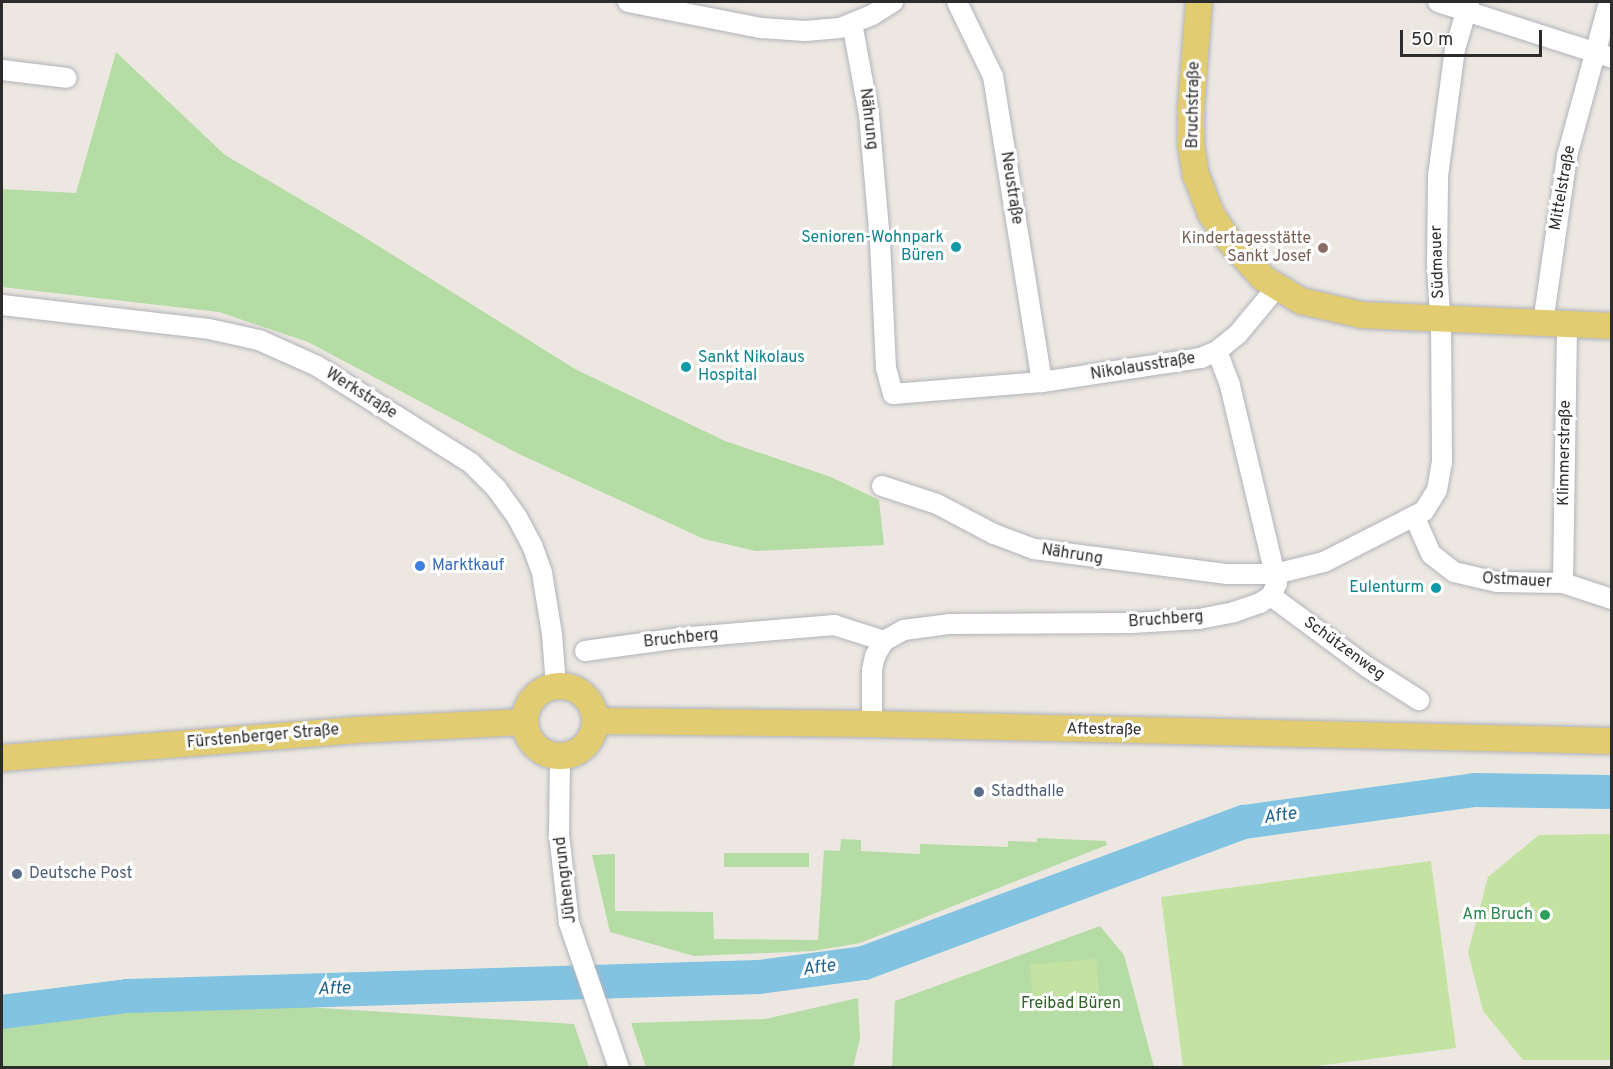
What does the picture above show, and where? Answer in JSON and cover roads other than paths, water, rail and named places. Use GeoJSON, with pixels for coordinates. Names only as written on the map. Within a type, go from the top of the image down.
{"type":"FeatureCollection","features":[{"type":"Feature","properties":{"kind":"main road","name":"Bruchstraße"},"geometry":{"type":"LineString","coordinates":[[1198,2],[1191,108],[1191,145],[1196,175],[1211,214],[1227,238],[1252,268],[1277,288]]}},
{"type":"Feature","properties":{"kind":"main road"},"geometry":{"type":"LineString","coordinates":[[1277,288],[1301,301],[1335,311],[1440,319],[1611,327]]}},
{"type":"Feature","properties":{"kind":"main road"},"geometry":{"type":"LineString","coordinates":[[556,686],[566,686],[584,694],[590,702],[596,721],[594,732],[581,750],[560,757],[539,750],[527,733],[525,722],[526,712],[537,694],[556,686]]}},
{"type":"Feature","properties":{"kind":"main road","name":"Aftestraße"},"geometry":{"type":"LineString","coordinates":[[596,721],[872,724],[1611,741]]}},
{"type":"Feature","properties":{"kind":"main road","name":"Fürstenberger Straße"},"geometry":{"type":"LineString","coordinates":[[2,758],[357,730],[525,722]]}},
{"type":"Feature","properties":{"kind":"street"},"geometry":{"type":"LineString","coordinates":[[628,2],[761,28],[823,30],[852,23],[893,2]]}},
{"type":"Feature","properties":{"kind":"street","name":"Neustraße"},"geometry":{"type":"LineString","coordinates":[[957,2],[993,76],[1042,382]]}},
{"type":"Feature","properties":{"kind":"street"},"geometry":{"type":"LineString","coordinates":[[1438,2],[1467,6],[1602,56]]}},
{"type":"Feature","properties":{"kind":"street","name":"Mittelstraße"},"geometry":{"type":"LineString","coordinates":[[1555,323],[1567,156],[1602,56],[1609,2]]}},
{"type":"Feature","properties":{"kind":"street","name":"Südmauer"},"geometry":{"type":"LineString","coordinates":[[1415,518],[1424,511],[1434,496],[1442,463],[1436,214],[1438,176],[1455,49],[1467,6]]}},
{"type":"Feature","properties":{"kind":"street","name":"Nährung"},"geometry":{"type":"LineString","coordinates":[[852,23],[869,116],[880,241],[886,368],[893,394]]}},
{"type":"Feature","properties":{"kind":"street"},"geometry":{"type":"LineString","coordinates":[[2,70],[67,78]]}},
{"type":"Feature","properties":{"kind":"street","name":"Nikolausstraße"},"geometry":{"type":"LineString","coordinates":[[893,394],[1042,382],[1188,361],[1217,351],[1257,314],[1277,288]]}},
{"type":"Feature","properties":{"kind":"street","name":"Werkstraße"},"geometry":{"type":"LineString","coordinates":[[2,306],[209,329],[259,340],[317,366],[471,463],[496,488],[517,517],[532,544],[542,573],[552,634],[556,686]]}},
{"type":"Feature","properties":{"kind":"street","name":"Klimmerstraße"},"geometry":{"type":"LineString","coordinates":[[1555,323],[1563,583]]}},
{"type":"Feature","properties":{"kind":"street"},"geometry":{"type":"LineString","coordinates":[[1217,351],[1230,385],[1275,574],[1277,587],[1271,596]]}},
{"type":"Feature","properties":{"kind":"street","name":"Nährung"},"geometry":{"type":"LineString","coordinates":[[882,486],[937,504],[994,534],[1044,552],[1227,574],[1275,574]]}},
{"type":"Feature","properties":{"kind":"street"},"geometry":{"type":"LineString","coordinates":[[1275,574],[1324,562],[1415,518]]}},
{"type":"Feature","properties":{"kind":"street","name":"Ostmauer"},"geometry":{"type":"LineString","coordinates":[[1415,518],[1431,554],[1454,572],[1497,582],[1563,583],[1611,599]]}},
{"type":"Feature","properties":{"kind":"street","name":"Bruchberg"},"geometry":{"type":"LineString","coordinates":[[585,651],[680,638],[834,626],[884,641],[904,630],[949,624],[1199,619],[1241,610],[1271,596]]}},
{"type":"Feature","properties":{"kind":"street","name":"Schützenweg"},"geometry":{"type":"LineString","coordinates":[[1271,596],[1367,668],[1419,700]]}},
{"type":"Feature","properties":{"kind":"street"},"geometry":{"type":"LineString","coordinates":[[872,724],[872,670],[875,656],[884,641]]}},
{"type":"Feature","properties":{"kind":"street","name":"Jühengrund"},"geometry":{"type":"LineString","coordinates":[[560,757],[560,834],[569,923],[619,1068]]}},
{"type":"Feature","properties":{"kind":"waterway","name":"Afte"},"geometry":{"type":"LineString","coordinates":[[2,1012],[127,996],[759,977],[864,963],[1244,822],[1475,790],[1612,792]]}},
{"type":"Feature","properties":{"kind":"place","name":"Senioren-Wohnpark Büren"},"geometry":{"type":"Point","coordinates":[956,247]}},
{"type":"Feature","properties":{"kind":"place","name":"Kindertagesstätte Sankt Josef"},"geometry":{"type":"Point","coordinates":[1323,248]}},
{"type":"Feature","properties":{"kind":"place","name":"Sankt Nikolaus Hospital"},"geometry":{"type":"Point","coordinates":[686,367]}},
{"type":"Feature","properties":{"kind":"place","name":"Marktkauf"},"geometry":{"type":"Point","coordinates":[420,566]}},
{"type":"Feature","properties":{"kind":"place","name":"Eulenturm"},"geometry":{"type":"Point","coordinates":[1436,588]}},
{"type":"Feature","properties":{"kind":"place","name":"Stadthalle"},"geometry":{"type":"Point","coordinates":[979,792]}},
{"type":"Feature","properties":{"kind":"place","name":"Deutsche Post"},"geometry":{"type":"Point","coordinates":[17,874]}},
{"type":"Feature","properties":{"kind":"place","name":"Am Bruch"},"geometry":{"type":"Point","coordinates":[1545,915]}},
{"type":"Feature","properties":{"kind":"park label","name":"Freibad Büren"},"geometry":{"type":"Point","coordinates":[1071,1004]}}]}
